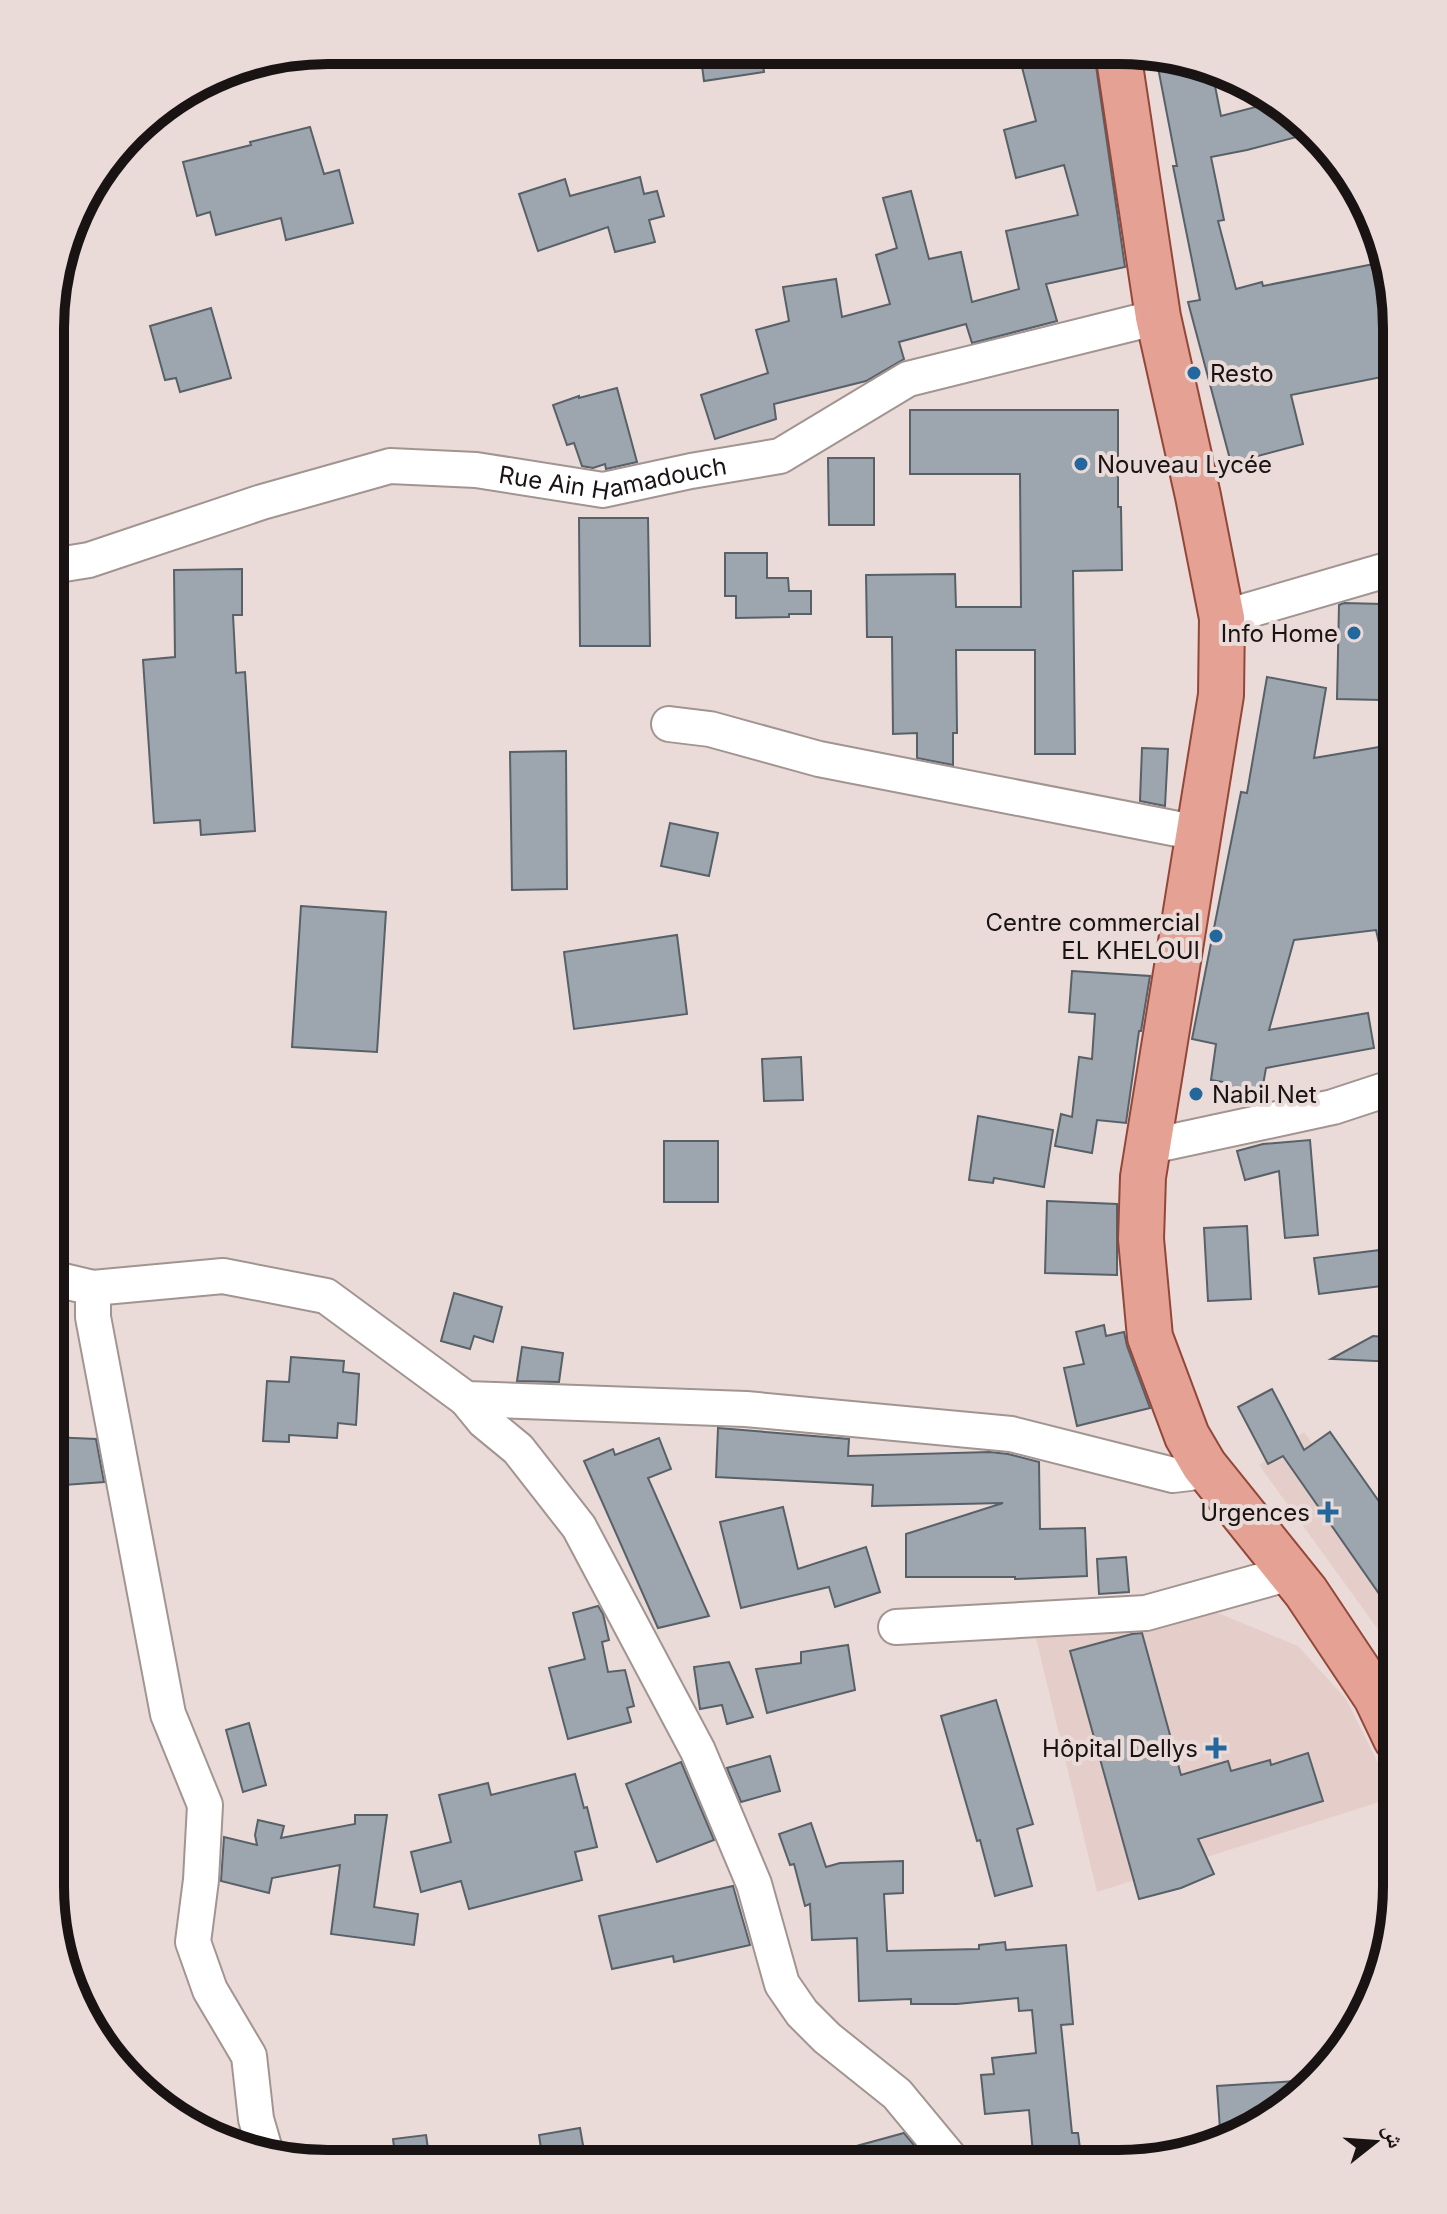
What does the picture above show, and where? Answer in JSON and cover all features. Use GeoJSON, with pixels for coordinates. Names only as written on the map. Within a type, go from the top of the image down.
{"type":"FeatureCollection","features":[{"type":"Feature","properties":{"kind":"main road"},"geometry":{"type":"LineString","coordinates":[[1120,64],[1158,317],[1222,618],[1221,695],[1143,1177],[1141,1239],[1150,1337],[1187,1436],[1204,1465],[1306,1592],[1382,1710]]}},
{"type":"Feature","properties":{"kind":"street","name":"Rue Ain Hamadouch"},"geometry":{"type":"LineString","coordinates":[[64,564],[89,560],[262,502],[390,466],[476,470],[603,490],[780,456],[908,379],[1158,317]]}},
{"type":"Feature","properties":{"kind":"street"},"geometry":{"type":"LineString","coordinates":[[1222,618],[1383,571]]}},
{"type":"Feature","properties":{"kind":"street"},"geometry":{"type":"LineString","coordinates":[[669,724],[710,729],[819,759],[1198,833]]}},
{"type":"Feature","properties":{"kind":"street"},"geometry":{"type":"LineString","coordinates":[[1147,1147],[1333,1107],[1383,1091]]}},
{"type":"Feature","properties":{"kind":"street"},"geometry":{"type":"LineString","coordinates":[[64,1281],[93,1288],[223,1276],[326,1296],[466,1399],[484,1421],[518,1449],[579,1527],[698,1751],[754,1884],[782,1984],[802,2013],[827,2038],[897,2094],[943,2150]]}},
{"type":"Feature","properties":{"kind":"street"},"geometry":{"type":"LineString","coordinates":[[93,1288],[93,1317],[168,1714],[205,1805],[201,1880],[193,1942],[210,1990],[249,2056],[256,2119],[263,2142]]}},
{"type":"Feature","properties":{"kind":"street"},"geometry":{"type":"LineString","coordinates":[[466,1399],[746,1409],[1011,1434],[1173,1475],[1190,1473],[1204,1465]]}},
{"type":"Feature","properties":{"kind":"street"},"geometry":{"type":"LineString","coordinates":[[896,1627],[1146,1613],[1290,1573]]}},
{"type":"Feature","properties":{"kind":"shaded area","name":"Urgences"},"geometry":{"type":"Polygon","coordinates":[[[1304,1432],[1382,1539],[1382,1635],[1259,1465],[1304,1432]]]}},
{"type":"Feature","properties":{"kind":"shaded area","name":"Hôpital Dellys"},"geometry":{"type":"Polygon","coordinates":[[[1179,1597],[1298,1646],[1346,1699],[1382,1771],[1382,1801],[1097,1892],[1035,1634],[1179,1597]]]}},
{"type":"Feature","properties":{"kind":"building"},"geometry":{"type":"Polygon","coordinates":[[[763,64],[764,72],[704,81],[702,65],[763,64]]]}},
{"type":"Feature","properties":{"kind":"building"},"geometry":{"type":"Polygon","coordinates":[[[1021,64],[1096,64],[1125,267],[1046,284],[1057,321],[972,343],[966,324],[899,342],[904,359],[866,381],[774,404],[776,419],[715,439],[701,395],[768,373],[756,330],[789,321],[783,287],[836,279],[842,317],[890,304],[876,255],[897,248],[883,198],[911,191],[929,259],[961,252],[972,302],[1019,289],[1006,231],[1078,215],[1064,165],[1016,178],[1004,130],[1036,121],[1021,64]]]}},
{"type":"Feature","properties":{"kind":"building"},"geometry":{"type":"Polygon","coordinates":[[[1158,67],[1214,82],[1221,116],[1261,106],[1300,136],[1211,157],[1224,220],[1218,221],[1236,289],[1375,264],[1381,293],[1383,377],[1291,395],[1303,444],[1231,463],[1188,302],[1200,300],[1173,166],[1177,166],[1158,67]]]}},
{"type":"Feature","properties":{"kind":"building"},"geometry":{"type":"Polygon","coordinates":[[[310,127],[324,174],[339,170],[353,223],[286,240],[281,218],[216,235],[210,212],[197,216],[183,162],[310,127]]]}},
{"type":"Feature","properties":{"kind":"building"},"geometry":{"type":"Polygon","coordinates":[[[640,177],[644,194],[657,191],[664,216],[649,220],[655,242],[615,252],[608,227],[538,251],[519,194],[565,179],[570,196],[640,177]]]}},
{"type":"Feature","properties":{"kind":"building"},"geometry":{"type":"Polygon","coordinates":[[[211,308],[231,378],[180,392],[176,378],[165,380],[150,326],[211,308]]]}},
{"type":"Feature","properties":{"kind":"building"},"geometry":{"type":"Polygon","coordinates":[[[617,388],[637,462],[606,469],[605,464],[593,468],[582,466],[574,443],[567,445],[553,405],[617,388]]]}},
{"type":"Feature","properties":{"kind":"building"},"geometry":{"type":"Polygon","coordinates":[[[910,410],[1118,410],[1118,507],[1121,507],[1122,570],[1073,571],[1075,754],[1035,754],[1035,650],[956,650],[957,733],[953,733],[953,765],[917,758],[917,733],[893,734],[892,637],[867,637],[866,575],[955,574],[956,607],[1021,607],[1020,474],[910,474],[910,410]]]}},
{"type":"Feature","properties":{"kind":"building"},"geometry":{"type":"Polygon","coordinates":[[[828,458],[874,458],[874,525],[829,525],[828,458]]]}},
{"type":"Feature","properties":{"kind":"building"},"geometry":{"type":"Polygon","coordinates":[[[579,518],[648,518],[650,646],[580,646],[579,518]]]}},
{"type":"Feature","properties":{"kind":"building"},"geometry":{"type":"Polygon","coordinates":[[[725,553],[767,553],[767,578],[788,578],[789,591],[811,591],[811,614],[736,618],[736,596],[725,596],[725,553]]]}},
{"type":"Feature","properties":{"kind":"building"},"geometry":{"type":"Polygon","coordinates":[[[242,569],[242,615],[233,615],[236,673],[245,672],[255,831],[201,835],[200,820],[154,823],[143,660],[175,657],[174,570],[242,569]]]}},
{"type":"Feature","properties":{"kind":"building"},"geometry":{"type":"Polygon","coordinates":[[[1382,604],[1381,700],[1337,699],[1339,605],[1382,604]]]}},
{"type":"Feature","properties":{"kind":"building"},"geometry":{"type":"Polygon","coordinates":[[[1267,677],[1326,688],[1314,758],[1383,746],[1383,958],[1376,930],[1294,940],[1269,1030],[1368,1013],[1374,1048],[1266,1068],[1260,1102],[1251,1104],[1227,1101],[1229,1083],[1211,1080],[1216,1044],[1192,1039],[1241,792],[1247,793],[1267,677]]]}},
{"type":"Feature","properties":{"kind":"building"},"geometry":{"type":"Polygon","coordinates":[[[1142,748],[1168,749],[1165,806],[1140,801],[1142,748]]]}},
{"type":"Feature","properties":{"kind":"building"},"geometry":{"type":"Polygon","coordinates":[[[566,751],[567,889],[512,890],[510,752],[566,751]]]}},
{"type":"Feature","properties":{"kind":"building"},"geometry":{"type":"Polygon","coordinates":[[[670,823],[718,833],[709,876],[661,866],[670,823]]]}},
{"type":"Feature","properties":{"kind":"building"},"geometry":{"type":"Polygon","coordinates":[[[301,906],[386,912],[377,1052],[292,1047],[301,906]]]}},
{"type":"Feature","properties":{"kind":"building"},"geometry":{"type":"Polygon","coordinates":[[[677,935],[687,1014],[574,1029],[564,952],[677,935]]]}},
{"type":"Feature","properties":{"kind":"building"},"geometry":{"type":"Polygon","coordinates":[[[1072,971],[1150,976],[1126,1123],[1097,1120],[1092,1153],[1055,1146],[1061,1114],[1072,1117],[1079,1057],[1092,1059],[1095,1014],[1069,1012],[1072,971]]]}},
{"type":"Feature","properties":{"kind":"building"},"geometry":{"type":"Polygon","coordinates":[[[801,1057],[803,1100],[764,1101],[762,1059],[801,1057]]]}},
{"type":"Feature","properties":{"kind":"building"},"geometry":{"type":"Polygon","coordinates":[[[978,1116],[1053,1130],[1044,1187],[994,1178],[993,1183],[969,1180],[978,1116]]]}},
{"type":"Feature","properties":{"kind":"building"},"geometry":{"type":"Polygon","coordinates":[[[1310,1140],[1318,1235],[1285,1238],[1279,1171],[1245,1180],[1237,1151],[1263,1144],[1310,1140]]]}},
{"type":"Feature","properties":{"kind":"building"},"geometry":{"type":"Polygon","coordinates":[[[664,1141],[718,1141],[718,1202],[664,1202],[664,1141]]]}},
{"type":"Feature","properties":{"kind":"building"},"geometry":{"type":"Polygon","coordinates":[[[1047,1201],[1117,1204],[1117,1275],[1045,1273],[1047,1201]]]}},
{"type":"Feature","properties":{"kind":"building"},"geometry":{"type":"Polygon","coordinates":[[[1247,1226],[1251,1299],[1208,1301],[1204,1228],[1247,1226]]]}},
{"type":"Feature","properties":{"kind":"building"},"geometry":{"type":"Polygon","coordinates":[[[1382,1250],[1382,1286],[1319,1294],[1314,1258],[1382,1250]]]}},
{"type":"Feature","properties":{"kind":"building"},"geometry":{"type":"Polygon","coordinates":[[[454,1293],[502,1307],[493,1342],[474,1336],[470,1349],[441,1341],[454,1293]]]}},
{"type":"Feature","properties":{"kind":"building"},"geometry":{"type":"Polygon","coordinates":[[[1104,1325],[1106,1336],[1124,1332],[1150,1408],[1077,1426],[1064,1368],[1084,1364],[1076,1332],[1104,1325]]]}},
{"type":"Feature","properties":{"kind":"building"},"geometry":{"type":"Polygon","coordinates":[[[1373,1336],[1382,1337],[1382,1361],[1331,1359],[1373,1336]]]}},
{"type":"Feature","properties":{"kind":"building"},"geometry":{"type":"Polygon","coordinates":[[[522,1347],[563,1353],[559,1382],[517,1381],[522,1347]]]}},
{"type":"Feature","properties":{"kind":"building"},"geometry":{"type":"Polygon","coordinates":[[[291,1357],[344,1361],[343,1372],[359,1374],[356,1425],[338,1423],[337,1438],[289,1435],[289,1442],[263,1441],[267,1381],[289,1382],[291,1357]]]}},
{"type":"Feature","properties":{"kind":"building"},"geometry":{"type":"Polygon","coordinates":[[[1272,1389],[1304,1450],[1330,1432],[1382,1506],[1382,1598],[1283,1456],[1268,1464],[1238,1407],[1272,1389]]]}},
{"type":"Feature","properties":{"kind":"building"},"geometry":{"type":"Polygon","coordinates":[[[718,1428],[849,1439],[848,1456],[990,1452],[1039,1462],[1040,1529],[1085,1528],[1087,1576],[1015,1579],[906,1577],[906,1534],[1003,1503],[872,1506],[873,1485],[716,1477],[718,1428]]]}},
{"type":"Feature","properties":{"kind":"building"},"geometry":{"type":"Polygon","coordinates":[[[64,1438],[96,1439],[104,1482],[64,1485],[64,1438]]]}},
{"type":"Feature","properties":{"kind":"building"},"geometry":{"type":"Polygon","coordinates":[[[659,1438],[671,1469],[648,1478],[709,1616],[658,1628],[584,1461],[613,1449],[615,1455],[659,1438]]]}},
{"type":"Feature","properties":{"kind":"building"},"geometry":{"type":"Polygon","coordinates":[[[783,1507],[798,1569],[866,1547],[880,1592],[835,1607],[829,1587],[741,1608],[720,1522],[783,1507]]]}},
{"type":"Feature","properties":{"kind":"building"},"geometry":{"type":"Polygon","coordinates":[[[1126,1557],[1129,1592],[1099,1594],[1097,1559],[1126,1557]]]}},
{"type":"Feature","properties":{"kind":"building"},"geometry":{"type":"Polygon","coordinates":[[[598,1606],[609,1640],[602,1642],[608,1672],[625,1670],[634,1706],[627,1708],[631,1722],[568,1739],[549,1668],[585,1659],[573,1613],[598,1606]]]}},
{"type":"Feature","properties":{"kind":"building","name":"Hôpital Dellys"},"geometry":{"type":"Polygon","coordinates":[[[1142,1633],[1181,1775],[1228,1761],[1231,1771],[1270,1760],[1271,1765],[1308,1753],[1323,1801],[1198,1839],[1214,1874],[1181,1888],[1139,1899],[1070,1651],[1142,1633]]]}},
{"type":"Feature","properties":{"kind":"building"},"geometry":{"type":"Polygon","coordinates":[[[848,1645],[855,1690],[767,1713],[756,1669],[801,1663],[801,1652],[848,1645]]]}},
{"type":"Feature","properties":{"kind":"building"},"geometry":{"type":"Polygon","coordinates":[[[729,1662],[753,1717],[727,1724],[722,1705],[700,1709],[694,1667],[729,1662]]]}},
{"type":"Feature","properties":{"kind":"building"},"geometry":{"type":"Polygon","coordinates":[[[996,1700],[1033,1824],[1017,1829],[1032,1886],[995,1896],[941,1716],[996,1700]]]}},
{"type":"Feature","properties":{"kind":"building"},"geometry":{"type":"Polygon","coordinates":[[[249,1723],[266,1785],[243,1792],[226,1730],[249,1723]]]}},
{"type":"Feature","properties":{"kind":"building"},"geometry":{"type":"Polygon","coordinates":[[[770,1756],[780,1791],[741,1802],[727,1768],[770,1756]]]}},
{"type":"Feature","properties":{"kind":"building"},"geometry":{"type":"Polygon","coordinates":[[[681,1762],[714,1840],[657,1862],[626,1784],[681,1762]]]}},
{"type":"Feature","properties":{"kind":"building"},"geometry":{"type":"Polygon","coordinates":[[[575,1774],[597,1847],[575,1852],[582,1880],[469,1909],[461,1881],[421,1892],[411,1852],[451,1842],[439,1795],[488,1783],[491,1795],[575,1774]]]}},
{"type":"Feature","properties":{"kind":"building"},"geometry":{"type":"Polygon","coordinates":[[[355,1815],[387,1815],[374,1907],[418,1914],[414,1945],[331,1934],[340,1865],[272,1878],[269,1893],[221,1881],[224,1837],[257,1845],[258,1820],[284,1826],[281,1838],[355,1824],[355,1815]]]}},
{"type":"Feature","properties":{"kind":"building"},"geometry":{"type":"Polygon","coordinates":[[[811,1823],[826,1867],[840,1863],[903,1861],[903,1893],[884,1894],[887,1951],[979,1949],[979,1945],[1005,1942],[1006,1950],[1066,1945],[1073,2024],[1061,2025],[1072,2133],[1078,2133],[1080,2150],[1033,2150],[1029,2110],[985,2114],[981,2075],[994,2074],[992,2058],[1036,2053],[1032,2010],[1019,2011],[1018,1998],[957,2004],[911,2004],[911,1999],[859,2001],[857,1938],[812,1940],[810,1904],[805,1906],[794,1864],[790,1865],[779,1834],[811,1823]]]}},
{"type":"Feature","properties":{"kind":"building"},"geometry":{"type":"Polygon","coordinates":[[[733,1886],[750,1945],[674,1962],[673,1956],[612,1969],[599,1916],[733,1886]]]}},
{"type":"Feature","properties":{"kind":"building"},"geometry":{"type":"Polygon","coordinates":[[[1297,2081],[1251,2115],[1220,2130],[1217,2086],[1297,2081]]]}},
{"type":"Feature","properties":{"kind":"building"},"geometry":{"type":"Polygon","coordinates":[[[580,2128],[584,2150],[541,2150],[539,2135],[580,2128]]]}},
{"type":"Feature","properties":{"kind":"building"},"geometry":{"type":"Polygon","coordinates":[[[904,2133],[918,2150],[842,2150],[904,2133]]]}},
{"type":"Feature","properties":{"kind":"building"},"geometry":{"type":"Polygon","coordinates":[[[426,2135],[428,2150],[394,2150],[393,2139],[426,2135]]]}},
{"type":"Feature","properties":{"kind":"place","name":"Resto"},"geometry":{"type":"Point","coordinates":[1194,373]}},
{"type":"Feature","properties":{"kind":"place","name":"Nouveau Lycée"},"geometry":{"type":"Point","coordinates":[1081,464]}},
{"type":"Feature","properties":{"kind":"place","name":"Info Home"},"geometry":{"type":"Point","coordinates":[1354,633]}},
{"type":"Feature","properties":{"kind":"place","name":"Centre commercial EL KHELOUI"},"geometry":{"type":"Point","coordinates":[1216,936]}},
{"type":"Feature","properties":{"kind":"place","name":"Nabil Net"},"geometry":{"type":"Point","coordinates":[1196,1094]}},
{"type":"Feature","properties":{"kind":"place","name":"Urgences"},"geometry":{"type":"Point","coordinates":[1328,1512]}},
{"type":"Feature","properties":{"kind":"place","name":"Hôpital Dellys"},"geometry":{"type":"Point","coordinates":[1216,1748]}}]}
